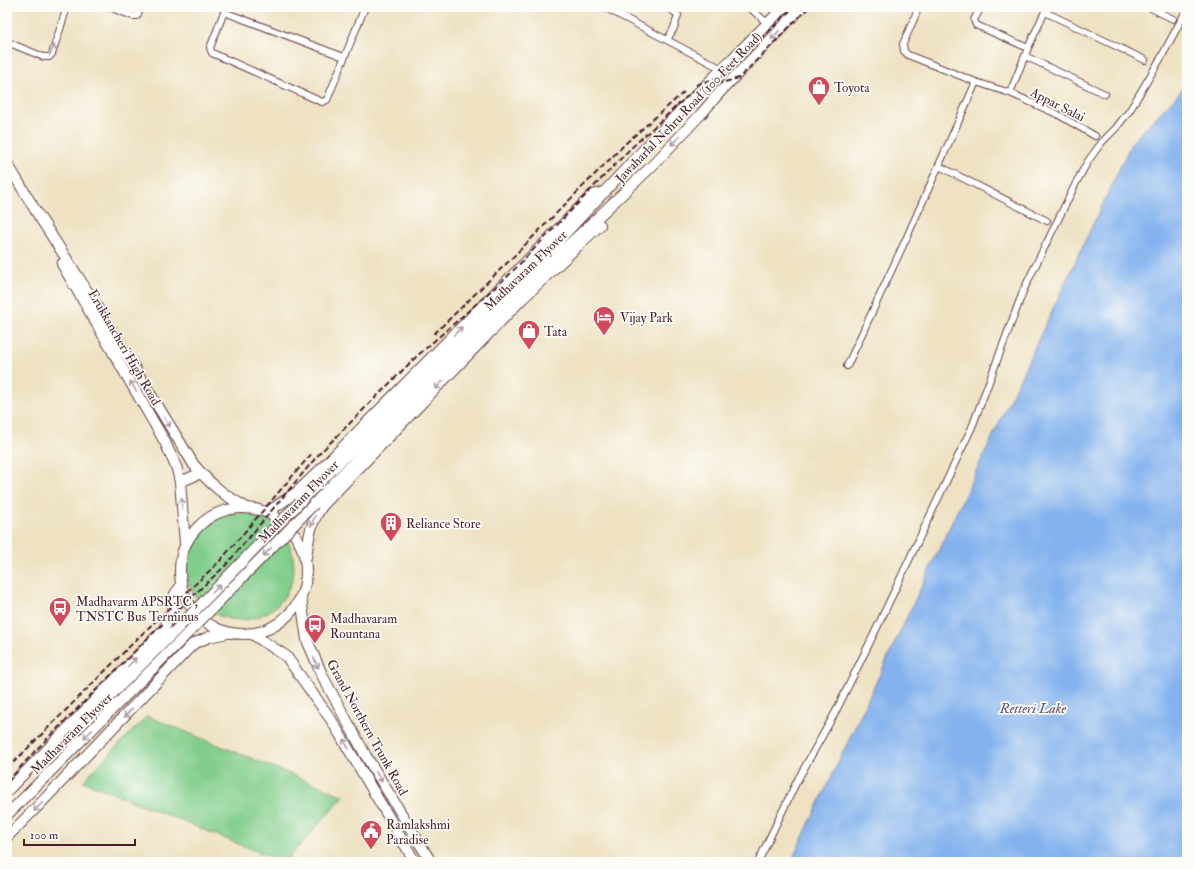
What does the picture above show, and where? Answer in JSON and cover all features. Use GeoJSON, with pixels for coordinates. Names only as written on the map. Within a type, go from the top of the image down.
{"type":"FeatureCollection","features":[{"type":"Feature","properties":{"kind":"main road","name":"Jawaharlal Nehru Road (100 Feet Road)"},"geometry":{"type":"LineString","coordinates":[[605,192],[681,110],[784,7]]}},
{"type":"Feature","properties":{"kind":"main road","name":"Jawaharlal Nehru Road (100 Feet Road)"},"geometry":{"type":"LineString","coordinates":[[609,207],[652,166],[720,92],[802,7]]}},
{"type":"Feature","properties":{"kind":"main road"},"geometry":{"type":"LineString","coordinates":[[7,163],[194,465],[209,482],[225,496],[247,508]]}},
{"type":"Feature","properties":{"kind":"main road","name":"Erukkancheri High Road"},"geometry":{"type":"LineString","coordinates":[[7,176],[58,257],[165,442],[177,469],[180,482],[185,543]]}},
{"type":"Feature","properties":{"kind":"main road","name":"Madhavaram Flyover"},"geometry":{"type":"LineString","coordinates":[[7,800],[529,272],[605,192]]}},
{"type":"Feature","properties":{"kind":"main road"},"geometry":{"type":"LineString","coordinates":[[268,512],[297,492],[318,472],[592,195],[605,192]]}},
{"type":"Feature","properties":{"kind":"main road","name":"Madhavaram Flyover"},"geometry":{"type":"LineString","coordinates":[[7,816],[194,627],[540,272],[609,207]]}},
{"type":"Feature","properties":{"kind":"main road"},"geometry":{"type":"LineString","coordinates":[[306,557],[298,538],[285,523],[268,512],[247,508],[229,509],[211,516],[196,527],[185,543],[179,564],[181,586],[187,602],[197,615],[211,626],[227,632],[239,635],[252,634],[272,628],[289,615],[301,598],[307,578],[306,557],[311,526],[316,514],[323,505],[522,299],[609,216],[609,207]]}},
{"type":"Feature","properties":{"kind":"main road"},"geometry":{"type":"LineString","coordinates":[[180,482],[201,473]]}},
{"type":"Feature","properties":{"kind":"main road"},"geometry":{"type":"LineString","coordinates":[[7,791],[164,629],[172,611],[175,594],[181,586]]}},
{"type":"Feature","properties":{"kind":"main road","name":"Grand Northern Trunk Road"},"geometry":{"type":"LineString","coordinates":[[301,598],[307,640],[323,678],[366,756],[431,862]]}},
{"type":"Feature","properties":{"kind":"main road"},"geometry":{"type":"LineString","coordinates":[[7,837],[193,644],[209,637],[227,632]]}},
{"type":"Feature","properties":{"kind":"main road"},"geometry":{"type":"LineString","coordinates":[[252,634],[286,656],[332,721],[415,862]]}},
{"type":"Feature","properties":{"kind":"street"},"geometry":{"type":"LineString","coordinates":[[7,42],[44,57],[49,57],[52,54],[67,7]]}},
{"type":"Feature","properties":{"kind":"street"},"geometry":{"type":"LineString","coordinates":[[109,7],[133,16],[137,16],[141,7]]}},
{"type":"Feature","properties":{"kind":"street"},"geometry":{"type":"LineString","coordinates":[[344,57],[225,10],[210,48],[212,53],[322,102],[327,100],[365,7]]}},
{"type":"Feature","properties":{"kind":"street"},"geometry":{"type":"LineString","coordinates":[[604,7],[722,69]]}},
{"type":"Feature","properties":{"kind":"street"},"geometry":{"type":"LineString","coordinates":[[667,40],[674,28],[678,15],[668,7]]}},
{"type":"Feature","properties":{"kind":"street"},"geometry":{"type":"LineString","coordinates":[[749,7],[767,24]]}},
{"type":"Feature","properties":{"kind":"street","name":"Appar Salai"},"geometry":{"type":"LineString","coordinates":[[919,7],[903,44],[904,51],[908,55],[976,82],[1010,93],[1057,114],[1095,136]]}},
{"type":"Feature","properties":{"kind":"street"},"geometry":{"type":"LineString","coordinates":[[981,7],[974,20],[976,25],[1028,48]]}},
{"type":"Feature","properties":{"kind":"street"},"geometry":{"type":"LineString","coordinates":[[1149,7],[1173,19]]}},
{"type":"Feature","properties":{"kind":"street"},"geometry":{"type":"LineString","coordinates":[[1010,93],[1046,9],[1145,60]]}},
{"type":"Feature","properties":{"kind":"street"},"geometry":{"type":"LineString","coordinates":[[758,862],[797,781],[835,713],[874,634],[972,427],[1024,288],[1064,207],[1088,161],[1102,142],[1116,128],[1130,110],[1144,88],[1187,9]]}},
{"type":"Feature","properties":{"kind":"street"},"geometry":{"type":"LineString","coordinates":[[1025,56],[1105,94]]}},
{"type":"Feature","properties":{"kind":"street"},"geometry":{"type":"LineString","coordinates":[[847,366],[976,82]]}},
{"type":"Feature","properties":{"kind":"street"},"geometry":{"type":"LineString","coordinates":[[939,166],[1047,221]]}},
{"type":"Feature","properties":{"kind":"green space"},"geometry":{"type":"Polygon","coordinates":[[[240,512],[261,516],[278,528],[290,545],[294,566],[290,587],[278,604],[261,616],[240,620],[219,616],[202,604],[190,587],[186,566],[190,545],[202,528],[219,516],[240,512]]]}},
{"type":"Feature","properties":{"kind":"green space"},"geometry":{"type":"Polygon","coordinates":[[[147,716],[344,796],[285,862],[283,862],[83,781],[147,716]]]}},
{"type":"Feature","properties":{"kind":"water","name":"Retteri Lake"},"geometry":{"type":"Polygon","coordinates":[[[1187,85],[1187,862],[791,862],[1132,142],[1187,85]]]}},
{"type":"Feature","properties":{"kind":"railway"},"geometry":{"type":"LineString","coordinates":[[696,85],[725,75],[793,7]]}},
{"type":"Feature","properties":{"kind":"railway"},"geometry":{"type":"LineString","coordinates":[[7,782],[37,749],[151,635],[225,566],[319,454],[416,357],[508,276],[630,149],[693,91],[739,78],[809,7]]}},
{"type":"Feature","properties":{"kind":"railway"},"geometry":{"type":"LineString","coordinates":[[434,334],[626,143],[684,92]]}},
{"type":"Feature","properties":{"kind":"railway"},"geometry":{"type":"LineString","coordinates":[[7,769],[144,632],[219,562],[313,452]]}},
{"type":"Feature","properties":{"kind":"place","name":"Toyota"},"geometry":{"type":"Point","coordinates":[819,106]}},
{"type":"Feature","properties":{"kind":"place","name":"Vijay Park"},"geometry":{"type":"Point","coordinates":[604,336]}},
{"type":"Feature","properties":{"kind":"place","name":"Tata"},"geometry":{"type":"Point","coordinates":[529,350]}},
{"type":"Feature","properties":{"kind":"place","name":"Reliance Store"},"geometry":{"type":"Point","coordinates":[391,542]}},
{"type":"Feature","properties":{"kind":"place","name":"Madhavarm APSRTC , TNSTC Bus Terminus"},"geometry":{"type":"Point","coordinates":[60,628]}},
{"type":"Feature","properties":{"kind":"place","name":"Madhavaram Rountana"},"geometry":{"type":"Point","coordinates":[315,644]}},
{"type":"Feature","properties":{"kind":"place","name":"Ramlakshmi Paradise"},"geometry":{"type":"Point","coordinates":[371,850]}}]}
